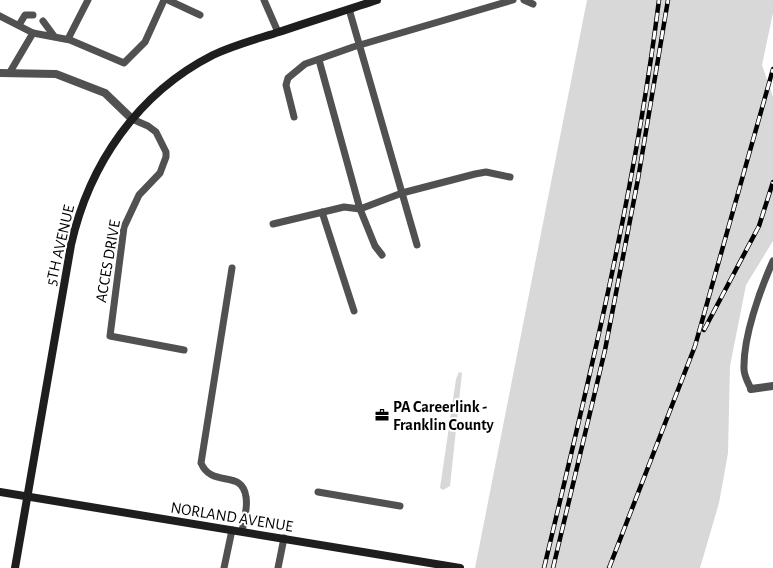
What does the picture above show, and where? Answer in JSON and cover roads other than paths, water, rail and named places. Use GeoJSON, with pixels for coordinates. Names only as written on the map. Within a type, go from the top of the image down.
{"type":"FeatureCollection","features":[{"type":"Feature","properties":{"kind":"street","name":"5TH AVENUE"},"geometry":{"type":"LineString","coordinates":[[16,568],[27,496],[75,227],[87,191],[97,169],[115,140],[132,119],[162,89],[191,68],[232,47],[374,0]]}},
{"type":"Feature","properties":{"kind":"street"},"geometry":{"type":"LineString","coordinates":[[0,73],[56,74],[105,93],[132,119]]}},
{"type":"Feature","properties":{"kind":"street"},"geometry":{"type":"LineString","coordinates":[[751,389],[773,386]]}},
{"type":"Feature","properties":{"kind":"street","name":"NORLAND AVENUE"},"geometry":{"type":"LineString","coordinates":[[0,492],[460,568]]}},
{"type":"Feature","properties":{"kind":"lane"},"geometry":{"type":"LineString","coordinates":[[68,39],[88,0]]}},
{"type":"Feature","properties":{"kind":"lane"},"geometry":{"type":"LineString","coordinates":[[0,16],[33,33],[68,39],[124,63],[145,42],[164,0]]}},
{"type":"Feature","properties":{"kind":"lane"},"geometry":{"type":"LineString","coordinates":[[168,0],[200,15]]}},
{"type":"Feature","properties":{"kind":"lane"},"geometry":{"type":"LineString","coordinates":[[264,0],[278,32]]}},
{"type":"Feature","properties":{"kind":"lane"},"geometry":{"type":"LineString","coordinates":[[294,117],[286,85],[288,78],[298,68],[360,46],[512,0]]}},
{"type":"Feature","properties":{"kind":"lane"},"geometry":{"type":"LineString","coordinates":[[524,0],[533,4]]}},
{"type":"Feature","properties":{"kind":"lane"},"geometry":{"type":"LineString","coordinates":[[349,9],[418,245]]}},
{"type":"Feature","properties":{"kind":"lane"},"geometry":{"type":"LineString","coordinates":[[19,25],[25,15],[33,15]]}},
{"type":"Feature","properties":{"kind":"lane"},"geometry":{"type":"LineString","coordinates":[[43,20],[54,36]]}},
{"type":"Feature","properties":{"kind":"lane"},"geometry":{"type":"LineString","coordinates":[[10,72],[33,33]]}},
{"type":"Feature","properties":{"kind":"lane"},"geometry":{"type":"LineString","coordinates":[[319,60],[360,209],[375,246],[382,255]]}},
{"type":"Feature","properties":{"kind":"lane","name":"ACCES DRIVE"},"geometry":{"type":"LineString","coordinates":[[132,119],[148,126],[156,132],[164,146],[166,157],[160,173],[139,195],[124,227],[110,336],[184,350]]}},
{"type":"Feature","properties":{"kind":"lane"},"geometry":{"type":"LineString","coordinates":[[273,224],[344,207],[360,209],[402,193],[475,174],[486,172],[510,176]]}},
{"type":"Feature","properties":{"kind":"lane"},"geometry":{"type":"LineString","coordinates":[[322,212],[354,311]]}},
{"type":"Feature","properties":{"kind":"lane"},"geometry":{"type":"LineString","coordinates":[[751,389],[744,369],[745,350],[759,296],[773,261]]}},
{"type":"Feature","properties":{"kind":"lane"},"geometry":{"type":"LineString","coordinates":[[232,268],[201,463],[205,470],[214,477],[236,480],[242,486],[246,499],[242,531]]}},
{"type":"Feature","properties":{"kind":"lane"},"geometry":{"type":"LineString","coordinates":[[318,492],[400,506]]}},
{"type":"Feature","properties":{"kind":"lane"},"geometry":{"type":"LineString","coordinates":[[224,568],[232,530]]}},
{"type":"Feature","properties":{"kind":"lane"},"geometry":{"type":"LineString","coordinates":[[278,568],[284,538]]}},
{"type":"Feature","properties":{"kind":"railway"},"geometry":{"type":"LineString","coordinates":[[544,568],[578,427],[624,215],[649,72],[659,0]]}},
{"type":"Feature","properties":{"kind":"railway"},"geometry":{"type":"LineString","coordinates":[[553,568],[605,350],[638,179],[668,0]]}},
{"type":"Feature","properties":{"kind":"railway"},"geometry":{"type":"LineString","coordinates":[[609,568],[695,346],[773,69]]}},
{"type":"Feature","properties":{"kind":"railway"},"geometry":{"type":"LineString","coordinates":[[704,330],[759,226],[773,182]]}},
{"type":"Feature","properties":{"kind":"place","name":"PA Careerlink - Franklin County"},"geometry":{"type":"Point","coordinates":[382,415]}}]}
